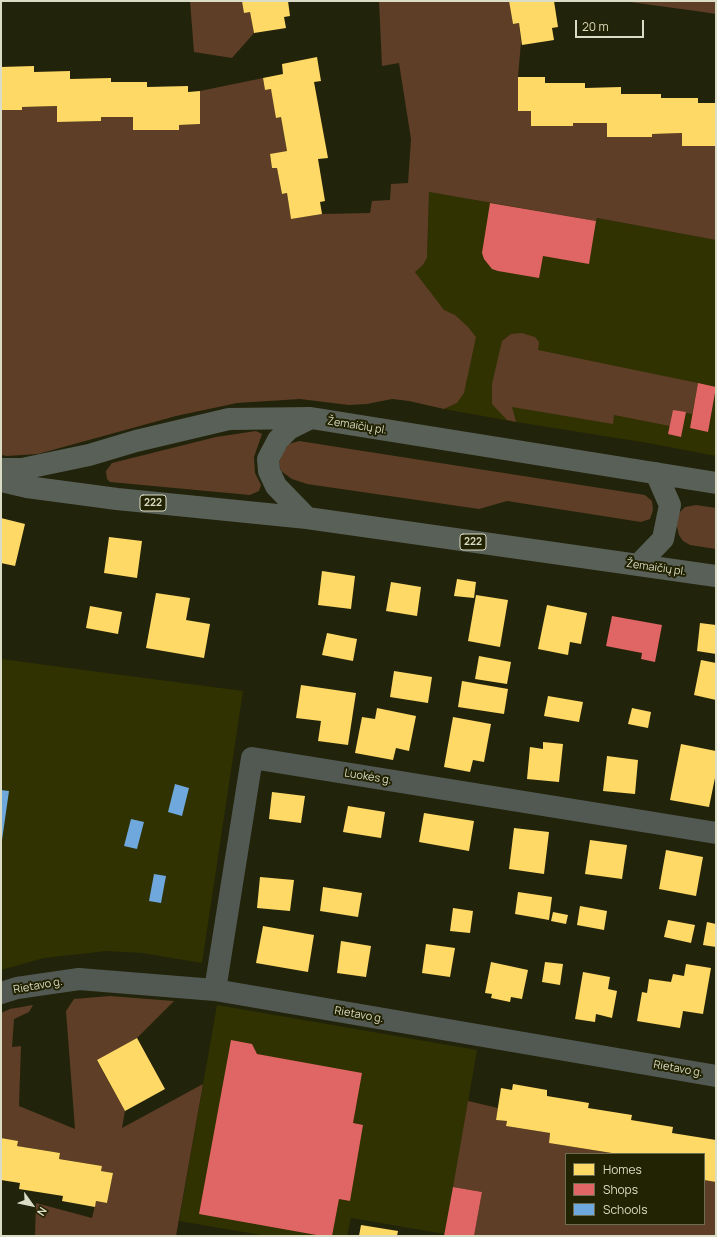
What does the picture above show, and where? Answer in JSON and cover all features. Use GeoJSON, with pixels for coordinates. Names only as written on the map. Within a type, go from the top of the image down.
{"type":"FeatureCollection","features":[{"type":"Feature","properties":{"kind":"main road","name":"Žemaičių pl."},"geometry":{"type":"LineString","coordinates":[[1,469],[22,469],[89,455],[229,419],[311,418],[716,483]]}},
{"type":"Feature","properties":{"kind":"main road"},"geometry":{"type":"LineString","coordinates":[[307,518],[276,486],[269,471],[268,459],[278,440],[289,429],[311,418]]}},
{"type":"Feature","properties":{"kind":"main road"},"geometry":{"type":"LineString","coordinates":[[638,565],[663,539],[670,505],[656,473]]}},
{"type":"Feature","properties":{"kind":"main road","name":"Žemaičių pl."},"geometry":{"type":"LineString","coordinates":[[1,480],[26,487],[116,500],[307,518],[716,576]]}},
{"type":"Feature","properties":{"kind":"street","name":"Luokės g."},"geometry":{"type":"LineString","coordinates":[[215,990],[252,758],[716,833]]}},
{"type":"Feature","properties":{"kind":"street","name":"Rietavo g."},"geometry":{"type":"LineString","coordinates":[[1,993],[17,988],[79,979],[215,990],[716,1076]]}},
{"type":"Feature","properties":{"kind":"shaded area"},"geometry":{"type":"Polygon","coordinates":[[[190,1],[242,1],[250,12],[254,33],[232,58],[194,52],[190,1]]]}},
{"type":"Feature","properties":{"kind":"shaded area"},"geometry":{"type":"Polygon","coordinates":[[[379,1],[509,1],[513,24],[519,23],[521,42],[518,77],[519,111],[531,111],[573,123],[607,123],[607,137],[652,137],[652,134],[682,133],[682,146],[716,146],[716,240],[597,218],[596,221],[429,192],[427,258],[423,265],[415,272],[444,310],[455,315],[476,337],[464,393],[457,403],[444,409],[409,401],[392,399],[367,404],[349,405],[300,399],[237,403],[176,416],[38,454],[1,455],[1,110],[22,110],[22,107],[57,106],[57,122],[101,121],[101,117],[133,117],[133,130],[178,130],[179,125],[200,124],[200,91],[263,78],[265,90],[271,89],[281,117],[287,151],[270,155],[272,168],[277,168],[282,194],[287,193],[291,219],[322,214],[370,213],[372,201],[390,200],[391,184],[408,183],[411,139],[399,63],[382,66],[379,1]]]}},
{"type":"Feature","properties":{"kind":"shaded area"},"geometry":{"type":"Polygon","coordinates":[[[623,1],[716,1],[716,14],[703,12],[623,1]]]}},
{"type":"Feature","properties":{"kind":"shaded area"},"geometry":{"type":"Polygon","coordinates":[[[429,192],[596,221],[597,218],[716,240],[716,456],[648,443],[444,409],[457,403],[455,315],[444,311],[415,272],[423,265],[427,258],[429,192]]]}},
{"type":"Feature","properties":{"kind":"shaded area"},"geometry":{"type":"Polygon","coordinates":[[[522,333],[535,337],[539,342],[538,350],[698,383],[692,414],[673,410],[670,426],[614,415],[613,424],[512,407],[516,422],[507,420],[492,404],[492,384],[502,341],[511,334],[522,333]]]}},
{"type":"Feature","properties":{"kind":"shaded area"},"geometry":{"type":"Polygon","coordinates":[[[256,431],[262,434],[254,457],[255,473],[261,485],[259,491],[250,495],[110,482],[107,479],[106,471],[112,463],[216,437],[256,431]]]}},
{"type":"Feature","properties":{"kind":"shaded area"},"geometry":{"type":"Polygon","coordinates":[[[299,441],[645,495],[652,501],[653,510],[650,519],[641,522],[507,501],[479,509],[307,484],[292,479],[281,471],[279,463],[282,453],[289,444],[299,441]]]}},
{"type":"Feature","properties":{"kind":"shaded area"},"geometry":{"type":"Polygon","coordinates":[[[696,505],[716,508],[716,549],[690,545],[683,541],[679,535],[676,523],[679,513],[685,507],[696,505]]]}},
{"type":"Feature","properties":{"kind":"shaded area"},"geometry":{"type":"Polygon","coordinates":[[[1,659],[243,691],[202,963],[142,953],[107,951],[44,958],[1,970],[1,659]]]}},
{"type":"Feature","properties":{"kind":"shaded area"},"geometry":{"type":"Polygon","coordinates":[[[110,996],[174,1001],[137,1038],[97,1061],[125,1111],[122,1128],[203,1084],[176,1236],[35,1236],[36,1203],[92,1218],[96,1201],[107,1203],[113,1173],[101,1171],[102,1166],[59,1159],[60,1153],[17,1146],[17,1141],[1,1138],[1,1013],[10,1009],[33,1005],[29,1012],[14,1019],[12,1047],[21,1046],[19,1106],[75,1129],[66,1011],[74,999],[110,996]]]}},
{"type":"Feature","properties":{"kind":"shaded area"},"geometry":{"type":"Polygon","coordinates":[[[217,1005],[477,1050],[445,1234],[351,1218],[347,1236],[267,1236],[179,1221],[217,1005]]]}},
{"type":"Feature","properties":{"kind":"shaded area"},"geometry":{"type":"Polygon","coordinates":[[[468,1101],[498,1108],[496,1120],[507,1121],[506,1126],[550,1133],[549,1143],[612,1153],[565,1153],[565,1225],[705,1225],[705,1180],[716,1182],[716,1236],[474,1236],[482,1192],[453,1187],[468,1101]]]}},
{"type":"Feature","properties":{"kind":"building: Homes"},"geometry":{"type":"Polygon","coordinates":[[[242,1],[288,1],[290,16],[284,17],[286,28],[254,33],[250,12],[244,13],[242,1]]]}},
{"type":"Feature","properties":{"kind":"building: Homes"},"geometry":{"type":"Polygon","coordinates":[[[509,1],[554,1],[558,27],[552,28],[554,40],[522,45],[519,23],[513,24],[509,1]]]}},
{"type":"Feature","properties":{"kind":"building: Homes"},"geometry":{"type":"Polygon","coordinates":[[[317,57],[321,81],[314,82],[328,158],[318,159],[325,201],[320,202],[322,214],[291,219],[287,193],[282,194],[277,168],[272,168],[270,154],[287,151],[281,117],[276,118],[271,89],[265,90],[263,78],[283,74],[282,64],[317,57]]]}},
{"type":"Feature","properties":{"kind":"building: Homes"},"geometry":{"type":"Polygon","coordinates":[[[34,66],[34,72],[70,71],[70,79],[111,78],[111,82],[147,82],[147,87],[188,86],[188,92],[200,91],[200,124],[179,125],[179,130],[133,130],[133,117],[101,117],[101,121],[57,122],[57,106],[22,107],[22,110],[1,110],[1,67],[34,66]]]}},
{"type":"Feature","properties":{"kind":"building: Homes"},"geometry":{"type":"Polygon","coordinates":[[[518,77],[545,77],[545,83],[585,83],[585,88],[621,87],[621,94],[661,94],[661,98],[698,98],[698,103],[716,103],[716,146],[682,146],[682,133],[652,134],[652,137],[607,137],[607,123],[573,123],[573,126],[531,126],[531,111],[518,111],[518,77]]]}},
{"type":"Feature","properties":{"kind":"building: Homes"},"geometry":{"type":"Polygon","coordinates":[[[1,518],[25,524],[15,566],[1,563],[1,518]]]}},
{"type":"Feature","properties":{"kind":"building: Homes"},"geometry":{"type":"Polygon","coordinates":[[[109,537],[142,541],[137,578],[104,573],[109,537]]]}},
{"type":"Feature","properties":{"kind":"building: Homes"},"geometry":{"type":"Polygon","coordinates":[[[322,571],[355,576],[351,609],[318,605],[322,571]]]}},
{"type":"Feature","properties":{"kind":"building: Homes"},"geometry":{"type":"Polygon","coordinates":[[[457,579],[476,582],[474,598],[454,596],[457,579]]]}},
{"type":"Feature","properties":{"kind":"building: Homes"},"geometry":{"type":"Polygon","coordinates":[[[391,582],[421,587],[417,616],[386,611],[391,582]]]}},
{"type":"Feature","properties":{"kind":"building: Homes"},"geometry":{"type":"Polygon","coordinates":[[[156,593],[190,598],[186,620],[210,624],[204,658],[146,648],[156,593]]]}},
{"type":"Feature","properties":{"kind":"building: Homes"},"geometry":{"type":"Polygon","coordinates":[[[476,595],[508,600],[500,647],[468,641],[476,595]]]}},
{"type":"Feature","properties":{"kind":"building: Homes"},"geometry":{"type":"Polygon","coordinates":[[[547,605],[587,613],[581,644],[570,642],[568,655],[538,649],[547,605]]]}},
{"type":"Feature","properties":{"kind":"building: Homes"},"geometry":{"type":"Polygon","coordinates":[[[90,606],[122,612],[118,634],[86,628],[90,606]]]}},
{"type":"Feature","properties":{"kind":"building: Homes"},"geometry":{"type":"Polygon","coordinates":[[[700,623],[716,625],[716,654],[697,651],[700,623]]]}},
{"type":"Feature","properties":{"kind":"building: Homes"},"geometry":{"type":"Polygon","coordinates":[[[327,633],[357,639],[353,661],[322,655],[327,633]]]}},
{"type":"Feature","properties":{"kind":"building: Homes"},"geometry":{"type":"Polygon","coordinates":[[[479,656],[511,662],[507,684],[475,679],[479,656]]]}},
{"type":"Feature","properties":{"kind":"building: Homes"},"geometry":{"type":"Polygon","coordinates":[[[701,660],[716,663],[716,700],[694,695],[701,660]]]}},
{"type":"Feature","properties":{"kind":"building: Homes"},"geometry":{"type":"Polygon","coordinates":[[[394,671],[432,677],[428,703],[390,697],[394,671]]]}},
{"type":"Feature","properties":{"kind":"building: Homes"},"geometry":{"type":"Polygon","coordinates":[[[462,681],[508,689],[504,714],[458,707],[462,681]]]}},
{"type":"Feature","properties":{"kind":"building: Homes"},"geometry":{"type":"Polygon","coordinates":[[[301,685],[356,693],[348,745],[318,741],[321,721],[296,718],[301,685]]]}},
{"type":"Feature","properties":{"kind":"building: Homes"},"geometry":{"type":"Polygon","coordinates":[[[548,696],[583,702],[579,722],[544,716],[548,696]]]}},
{"type":"Feature","properties":{"kind":"building: Homes"},"geometry":{"type":"Polygon","coordinates":[[[377,708],[416,716],[409,751],[396,748],[393,760],[355,753],[362,717],[375,719],[377,708]]]}},
{"type":"Feature","properties":{"kind":"building: Homes"},"geometry":{"type":"Polygon","coordinates":[[[632,708],[651,712],[648,728],[628,724],[632,708]]]}},
{"type":"Feature","properties":{"kind":"building: Homes"},"geometry":{"type":"Polygon","coordinates":[[[453,717],[491,724],[484,762],[473,760],[470,772],[444,767],[453,717]]]}},
{"type":"Feature","properties":{"kind":"building: Homes"},"geometry":{"type":"Polygon","coordinates":[[[543,742],[563,744],[559,782],[527,779],[530,747],[543,749],[543,742]]]}},
{"type":"Feature","properties":{"kind":"building: Homes"},"geometry":{"type":"Polygon","coordinates":[[[681,744],[716,751],[716,773],[709,807],[670,800],[681,744]]]}},
{"type":"Feature","properties":{"kind":"building: Homes"},"geometry":{"type":"Polygon","coordinates":[[[607,756],[638,760],[635,794],[603,791],[607,756]]]}},
{"type":"Feature","properties":{"kind":"building: Homes"},"geometry":{"type":"Polygon","coordinates":[[[272,792],[305,796],[301,823],[269,819],[272,792]]]}},
{"type":"Feature","properties":{"kind":"building: Homes"},"geometry":{"type":"Polygon","coordinates":[[[348,806],[385,812],[381,838],[343,832],[348,806]]]}},
{"type":"Feature","properties":{"kind":"building: Homes"},"geometry":{"type":"Polygon","coordinates":[[[424,813],[474,821],[469,851],[419,842],[424,813]]]}},
{"type":"Feature","properties":{"kind":"building: Homes"},"geometry":{"type":"Polygon","coordinates":[[[514,828],[549,832],[544,874],[509,869],[514,828]]]}},
{"type":"Feature","properties":{"kind":"building: Homes"},"geometry":{"type":"Polygon","coordinates":[[[590,840],[627,845],[622,879],[585,874],[590,840]]]}},
{"type":"Feature","properties":{"kind":"building: Homes"},"geometry":{"type":"Polygon","coordinates":[[[666,850],[703,857],[696,896],[659,889],[666,850]]]}},
{"type":"Feature","properties":{"kind":"building: Homes"},"geometry":{"type":"Polygon","coordinates":[[[260,877],[294,880],[290,911],[257,908],[260,877]]]}},
{"type":"Feature","properties":{"kind":"building: Homes"},"geometry":{"type":"Polygon","coordinates":[[[323,887],[362,893],[358,917],[320,911],[323,887]]]}},
{"type":"Feature","properties":{"kind":"building: Homes"},"geometry":{"type":"Polygon","coordinates":[[[518,892],[552,897],[549,920],[515,914],[518,892]]]}},
{"type":"Feature","properties":{"kind":"building: Homes"},"geometry":{"type":"Polygon","coordinates":[[[580,906],[607,911],[604,930],[577,925],[580,906]]]}},
{"type":"Feature","properties":{"kind":"building: Homes"},"geometry":{"type":"Polygon","coordinates":[[[453,908],[473,911],[470,933],[450,931],[453,908]]]}},
{"type":"Feature","properties":{"kind":"building: Homes"},"geometry":{"type":"Polygon","coordinates":[[[553,912],[568,915],[566,924],[551,921],[553,912]]]}},
{"type":"Feature","properties":{"kind":"building: Homes"},"geometry":{"type":"Polygon","coordinates":[[[668,920],[695,925],[691,943],[664,937],[668,920]]]}},
{"type":"Feature","properties":{"kind":"building: Homes"},"geometry":{"type":"Polygon","coordinates":[[[707,922],[716,924],[716,947],[703,945],[707,922]]]}},
{"type":"Feature","properties":{"kind":"building: Homes"},"geometry":{"type":"Polygon","coordinates":[[[263,926],[314,935],[308,972],[256,963],[263,926]]]}},
{"type":"Feature","properties":{"kind":"building: Homes"},"geometry":{"type":"Polygon","coordinates":[[[341,941],[371,946],[366,977],[337,973],[341,941]]]}},
{"type":"Feature","properties":{"kind":"building: Homes"},"geometry":{"type":"Polygon","coordinates":[[[426,944],[455,948],[450,977],[422,973],[426,944]]]}},
{"type":"Feature","properties":{"kind":"building: Homes"},"geometry":{"type":"Polygon","coordinates":[[[491,962],[528,970],[522,999],[511,997],[510,1002],[491,998],[492,994],[485,993],[491,962]]]}},
{"type":"Feature","properties":{"kind":"building: Homes"},"geometry":{"type":"Polygon","coordinates":[[[545,962],[563,964],[560,985],[542,982],[545,962]]]}},
{"type":"Feature","properties":{"kind":"building: Homes"},"geometry":{"type":"Polygon","coordinates":[[[686,964],[711,968],[703,1014],[683,1011],[680,1028],[637,1021],[642,992],[647,993],[649,979],[671,982],[673,974],[684,976],[686,964]]]}},
{"type":"Feature","properties":{"kind":"building: Homes"},"geometry":{"type":"Polygon","coordinates":[[[583,972],[610,977],[608,989],[617,991],[612,1018],[596,1014],[595,1022],[575,1019],[583,972]]]}},
{"type":"Feature","properties":{"kind":"building: Homes"},"geometry":{"type":"Polygon","coordinates":[[[137,1038],[165,1089],[125,1111],[97,1060],[137,1038]]]}},
{"type":"Feature","properties":{"kind":"building: Homes"},"geometry":{"type":"Polygon","coordinates":[[[513,1084],[547,1090],[547,1096],[589,1103],[588,1108],[632,1115],[631,1120],[673,1127],[672,1133],[716,1140],[716,1182],[705,1180],[705,1153],[612,1153],[549,1143],[550,1133],[506,1126],[507,1121],[496,1120],[501,1088],[512,1090],[513,1084]]]}},
{"type":"Feature","properties":{"kind":"building: Homes"},"geometry":{"type":"Polygon","coordinates":[[[1,1138],[18,1141],[17,1146],[60,1153],[59,1159],[102,1166],[101,1171],[113,1173],[107,1203],[96,1201],[95,1207],[62,1201],[63,1196],[19,1189],[20,1183],[1,1180],[1,1138]]]}},
{"type":"Feature","properties":{"kind":"building: Homes"},"geometry":{"type":"Polygon","coordinates":[[[361,1225],[398,1231],[397,1236],[359,1236],[361,1225]]]}},
{"type":"Feature","properties":{"kind":"building: Shops"},"geometry":{"type":"Polygon","coordinates":[[[490,203],[596,221],[589,264],[543,256],[539,278],[492,269],[484,259],[482,253],[490,203]]]}},
{"type":"Feature","properties":{"kind":"building: Shops"},"geometry":{"type":"Polygon","coordinates":[[[698,383],[716,387],[708,432],[690,428],[698,383]]]}},
{"type":"Feature","properties":{"kind":"building: Shops"},"geometry":{"type":"Polygon","coordinates":[[[673,410],[686,412],[681,437],[668,434],[673,410]]]}},
{"type":"Feature","properties":{"kind":"building: Shops"},"geometry":{"type":"Polygon","coordinates":[[[612,616],[662,625],[655,662],[641,659],[642,653],[606,646],[612,616]]]}},
{"type":"Feature","properties":{"kind":"building: Shops"},"geometry":{"type":"Polygon","coordinates":[[[231,1040],[252,1044],[257,1054],[362,1073],[353,1123],[363,1125],[350,1201],[339,1199],[332,1236],[322,1236],[199,1214],[231,1040]]]}},
{"type":"Feature","properties":{"kind":"building: Shops"},"geometry":{"type":"Polygon","coordinates":[[[453,1187],[482,1192],[474,1236],[444,1236],[453,1187]]]}},
{"type":"Feature","properties":{"kind":"building: Schools"},"geometry":{"type":"Polygon","coordinates":[[[175,784],[189,788],[182,816],[168,812],[175,784]]]}},
{"type":"Feature","properties":{"kind":"building: Schools"},"geometry":{"type":"Polygon","coordinates":[[[1,790],[9,791],[2,840],[1,840],[1,790]]]}},
{"type":"Feature","properties":{"kind":"building: Schools"},"geometry":{"type":"Polygon","coordinates":[[[131,819],[144,822],[137,849],[124,846],[131,819]]]}},
{"type":"Feature","properties":{"kind":"building: Schools"},"geometry":{"type":"Polygon","coordinates":[[[154,874],[166,876],[161,903],[149,901],[154,874]]]}}]}
